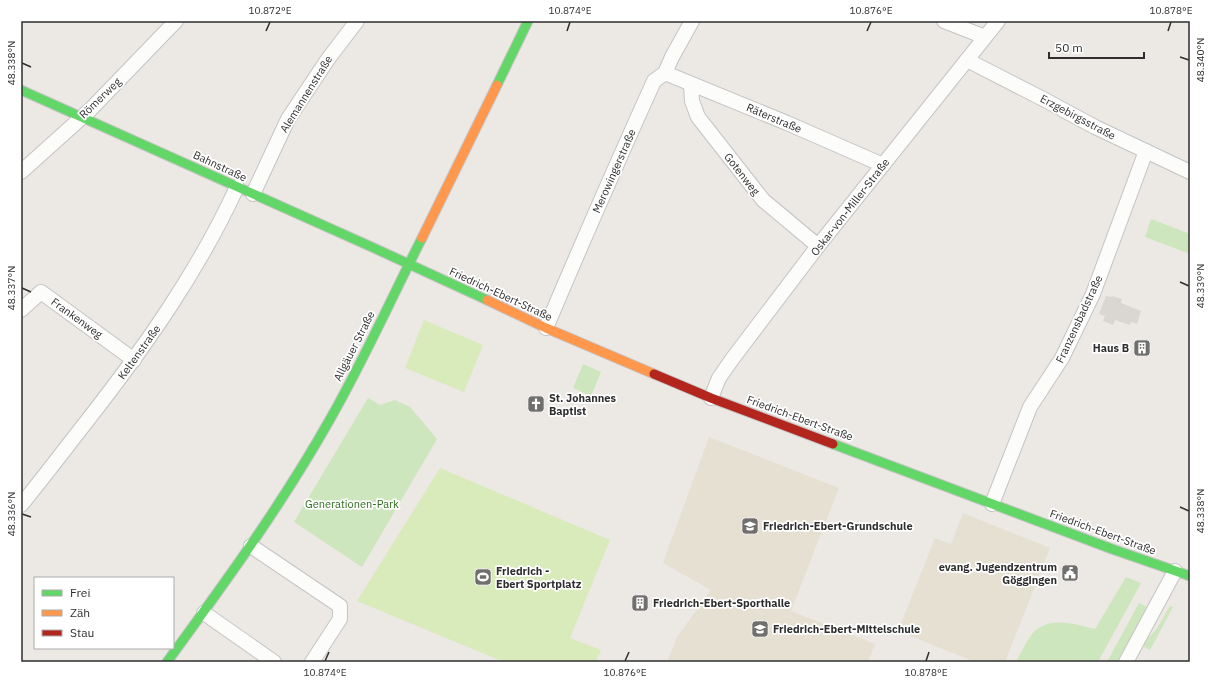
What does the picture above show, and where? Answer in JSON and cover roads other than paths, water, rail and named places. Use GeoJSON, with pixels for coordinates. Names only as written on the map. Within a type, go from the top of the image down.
{"type":"FeatureCollection","features":[{"type":"Feature","properties":{"kind":"street","name":"Römerweg"},"geometry":{"type":"LineString","coordinates":[[21,172],[90,110],[176,21]]}},
{"type":"Feature","properties":{"kind":"street","name":"Alemannenstraße"},"geometry":{"type":"LineString","coordinates":[[253,194],[288,119],[328,59],[357,21]]}},
{"type":"Feature","properties":{"kind":"street","name":"Allgäuer Straße"},"geometry":{"type":"LineString","coordinates":[[167,662],[204,613],[251,546],[329,421],[484,113],[528,21]]}},
{"type":"Feature","properties":{"kind":"street","name":"Merowingerstraße"},"geometry":{"type":"LineString","coordinates":[[546,328],[602,196],[621,157],[654,81],[665,73],[692,21]]}},
{"type":"Feature","properties":{"kind":"street"},"geometry":{"type":"LineString","coordinates":[[944,21],[985,38]]}},
{"type":"Feature","properties":{"kind":"street","name":"Oskar-von-Miller-Straße"},"geometry":{"type":"LineString","coordinates":[[711,398],[719,378],[733,358],[818,246],[998,21]]}},
{"type":"Feature","properties":{"kind":"street","name":"Erzgebirgsstraße"},"geometry":{"type":"LineString","coordinates":[[967,60],[1095,127],[1190,172]]}},
{"type":"Feature","properties":{"kind":"street","name":"Räterstraße"},"geometry":{"type":"LineString","coordinates":[[665,73],[816,135],[883,165]]}},
{"type":"Feature","properties":{"kind":"street","name":"Gotenweg"},"geometry":{"type":"LineString","coordinates":[[691,84],[692,101],[698,117],[763,200],[818,246]]}},
{"type":"Feature","properties":{"kind":"street","name":"Bahnstraße"},"geometry":{"type":"LineString","coordinates":[[21,90],[408,264]]}},
{"type":"Feature","properties":{"kind":"street","name":"Franzensbadstraße"},"geometry":{"type":"LineString","coordinates":[[992,504],[1030,407],[1062,358],[1093,294],[1146,151]]}},
{"type":"Feature","properties":{"kind":"street","name":"Keltenstraße"},"geometry":{"type":"LineString","coordinates":[[21,505],[134,360],[179,294],[200,259],[237,187]]}},
{"type":"Feature","properties":{"kind":"street","name":"Friedrich-Ebert-Straße"},"geometry":{"type":"LineString","coordinates":[[408,264],[546,328],[711,398],[920,475],[992,504],[1190,576]]}},
{"type":"Feature","properties":{"kind":"street","name":"Frankenweg"},"geometry":{"type":"LineString","coordinates":[[21,310],[41,292],[134,360]]}},
{"type":"Feature","properties":{"kind":"street"},"geometry":{"type":"LineString","coordinates":[[251,546],[340,606],[340,619],[312,662]]}},
{"type":"Feature","properties":{"kind":"street"},"geometry":{"type":"LineString","coordinates":[[1126,662],[1175,571]]}},
{"type":"Feature","properties":{"kind":"street"},"geometry":{"type":"LineString","coordinates":[[204,613],[274,662]]}},
{"type":"Feature","properties":{"kind":"place","name":"Haus B"},"geometry":{"type":"Point","coordinates":[1142,348]}},
{"type":"Feature","properties":{"kind":"place","name":"St. Johannes Baptist"},"geometry":{"type":"Point","coordinates":[536,404]}},
{"type":"Feature","properties":{"kind":"place","name":"Friedrich-Ebert-Grundschule"},"geometry":{"type":"Point","coordinates":[750,526]}},
{"type":"Feature","properties":{"kind":"place","name":"evang. Jugendzentrum Göggingen"},"geometry":{"type":"Point","coordinates":[1070,573]}},
{"type":"Feature","properties":{"kind":"place","name":"Friedrich - Ebert Sportplatz"},"geometry":{"type":"Point","coordinates":[483,577]}},
{"type":"Feature","properties":{"kind":"place","name":"Friedrich-Ebert-Sporthalle"},"geometry":{"type":"Point","coordinates":[640,603]}},
{"type":"Feature","properties":{"kind":"place","name":"Friedrich-Ebert-Mittelschule"},"geometry":{"type":"Point","coordinates":[760,629]}},
{"type":"Feature","properties":{"kind":"park label","name":"Generationen-Park"},"geometry":{"type":"Point","coordinates":[352,504]}}]}
